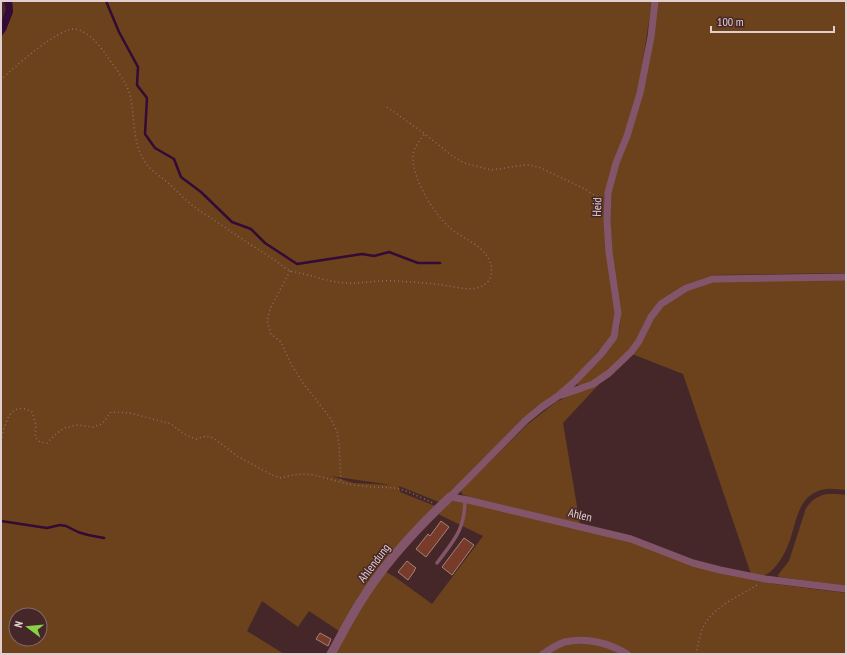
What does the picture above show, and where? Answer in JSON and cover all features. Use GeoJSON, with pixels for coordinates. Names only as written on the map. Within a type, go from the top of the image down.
{"type":"FeatureCollection","features":[{"type":"Feature","properties":{"kind":"street","name":"Heid"},"geometry":{"type":"LineString","coordinates":[[558,396],[601,354],[614,337],[618,313],[609,252],[607,220],[608,193],[616,163],[640,93],[651,37],[655,1]]}},
{"type":"Feature","properties":{"kind":"street"},"geometry":{"type":"LineString","coordinates":[[450,496],[534,413],[558,396],[593,384],[609,373],[631,352],[639,341],[651,317],[661,304],[686,288],[713,278],[846,277]]}},
{"type":"Feature","properties":{"kind":"street","name":"Ahlen"},"geometry":{"type":"LineString","coordinates":[[450,496],[631,540],[693,563],[720,570],[765,579],[846,589]]}},
{"type":"Feature","properties":{"kind":"street","name":"Ahlendung"},"geometry":{"type":"LineString","coordinates":[[331,654],[362,599],[382,570],[400,548],[450,496]]}},
{"type":"Feature","properties":{"kind":"street"},"geometry":{"type":"LineString","coordinates":[[543,654],[563,642],[576,640],[607,644],[627,654]]}},
{"type":"Feature","properties":{"kind":"lane"},"geometry":{"type":"LineString","coordinates":[[437,563],[453,542],[460,529],[465,515],[466,499]]}},
{"type":"Feature","properties":{"kind":"path"},"geometry":{"type":"LineString","coordinates":[[1,80],[16,66],[45,44],[67,31],[75,30],[83,32],[96,42],[104,52],[127,87],[131,100],[133,121],[140,154],[146,164],[193,206],[273,258],[290,271],[356,284],[383,281],[441,284],[472,289],[485,284],[489,280],[491,275],[490,263],[481,249],[450,228],[437,215],[428,200],[416,173],[413,154],[415,148],[425,134]]}},
{"type":"Feature","properties":{"kind":"path"},"geometry":{"type":"LineString","coordinates":[[387,106],[451,155],[464,163],[491,170],[524,165],[535,166],[585,190],[607,203]]}},
{"type":"Feature","properties":{"kind":"path"},"geometry":{"type":"LineString","coordinates":[[290,271],[270,309],[267,321],[271,334],[281,342],[299,377],[331,419],[337,432],[339,444],[341,481]]}},
{"type":"Feature","properties":{"kind":"path"},"geometry":{"type":"LineString","coordinates":[[1,441],[6,420],[13,411],[21,408],[32,412],[36,424],[35,437],[40,442],[47,443],[64,428],[77,425],[93,427],[102,424],[111,412],[130,413],[171,424],[184,434],[196,439],[206,436],[213,438],[237,456],[272,475],[281,478],[303,474],[363,486],[396,488],[409,492],[440,506]]}},
{"type":"Feature","properties":{"kind":"path"},"geometry":{"type":"LineString","coordinates":[[696,654],[703,627],[714,612],[765,579]]}},
{"type":"Feature","properties":{"kind":"shaded area"},"geometry":{"type":"Polygon","coordinates":[[[4,1],[12,1],[13,12],[6,30],[1,37],[1,23],[6,9],[4,1]]]}},
{"type":"Feature","properties":{"kind":"shaded area"},"geometry":{"type":"Polygon","coordinates":[[[12,1],[652,1],[639,85],[604,198],[604,216],[616,313],[612,336],[576,376],[439,502],[399,486],[400,492],[435,506],[339,631],[309,611],[298,627],[262,601],[247,631],[284,654],[1,654],[1,37],[6,30],[13,12],[12,1]],[[330,476],[354,483],[392,485],[330,476]]]}},
{"type":"Feature","properties":{"kind":"shaded area"},"geometry":{"type":"Polygon","coordinates":[[[658,1],[846,1],[846,273],[715,275],[684,285],[660,303],[630,349],[600,377],[581,386],[578,385],[577,382],[617,337],[620,326],[621,314],[612,253],[609,206],[618,164],[629,137],[658,1]]]}},
{"type":"Feature","properties":{"kind":"shaded area"},"geometry":{"type":"Polygon","coordinates":[[[714,279],[846,279],[846,490],[823,489],[809,496],[800,508],[787,548],[776,566],[766,575],[751,574],[683,374],[632,354],[662,306],[686,290],[714,279]]]}},
{"type":"Feature","properties":{"kind":"shaded area"},"geometry":{"type":"Polygon","coordinates":[[[602,381],[563,423],[580,524],[463,495],[461,492],[462,489],[528,424],[556,402],[602,381]]]}},
{"type":"Feature","properties":{"kind":"shaded area"},"geometry":{"type":"Polygon","coordinates":[[[827,494],[846,495],[846,586],[779,577],[778,575],[789,561],[806,508],[815,499],[827,494]]]}},
{"type":"Feature","properties":{"kind":"shaded area"},"geometry":{"type":"Polygon","coordinates":[[[453,501],[467,502],[630,541],[718,573],[775,584],[846,593],[846,654],[632,654],[620,647],[586,638],[544,649],[539,654],[336,654],[364,602],[386,572],[432,604],[483,536],[440,515],[438,512],[445,504],[453,501]]]}},
{"type":"Feature","properties":{"kind":"shaded area"},"geometry":{"type":"Polygon","coordinates":[[[584,643],[600,644],[620,654],[547,654],[564,646],[584,643]]]}},
{"type":"Feature","properties":{"kind":"building"},"geometry":{"type":"Polygon","coordinates":[[[441,521],[449,527],[426,557],[416,549],[428,534],[430,536],[441,521]]]}},
{"type":"Feature","properties":{"kind":"building"},"geometry":{"type":"Polygon","coordinates":[[[464,538],[474,545],[452,575],[442,567],[464,538]]]}},
{"type":"Feature","properties":{"kind":"building"},"geometry":{"type":"Polygon","coordinates":[[[407,561],[416,568],[408,580],[398,572],[407,561]]]}},
{"type":"Feature","properties":{"kind":"building"},"geometry":{"type":"Polygon","coordinates":[[[320,633],[331,639],[328,646],[316,639],[320,633]]]}},
{"type":"Feature","properties":{"kind":"waterway"},"geometry":{"type":"LineString","coordinates":[[106,1],[119,32],[138,67],[137,85],[147,98],[145,134],[155,148],[174,159],[181,177],[201,192],[232,222],[251,229],[265,243],[297,264],[362,254],[374,256],[389,252],[418,263],[440,263]]}},
{"type":"Feature","properties":{"kind":"waterway"},"geometry":{"type":"LineString","coordinates":[[1,521],[47,528],[60,525],[88,535],[104,538]]}}]}
